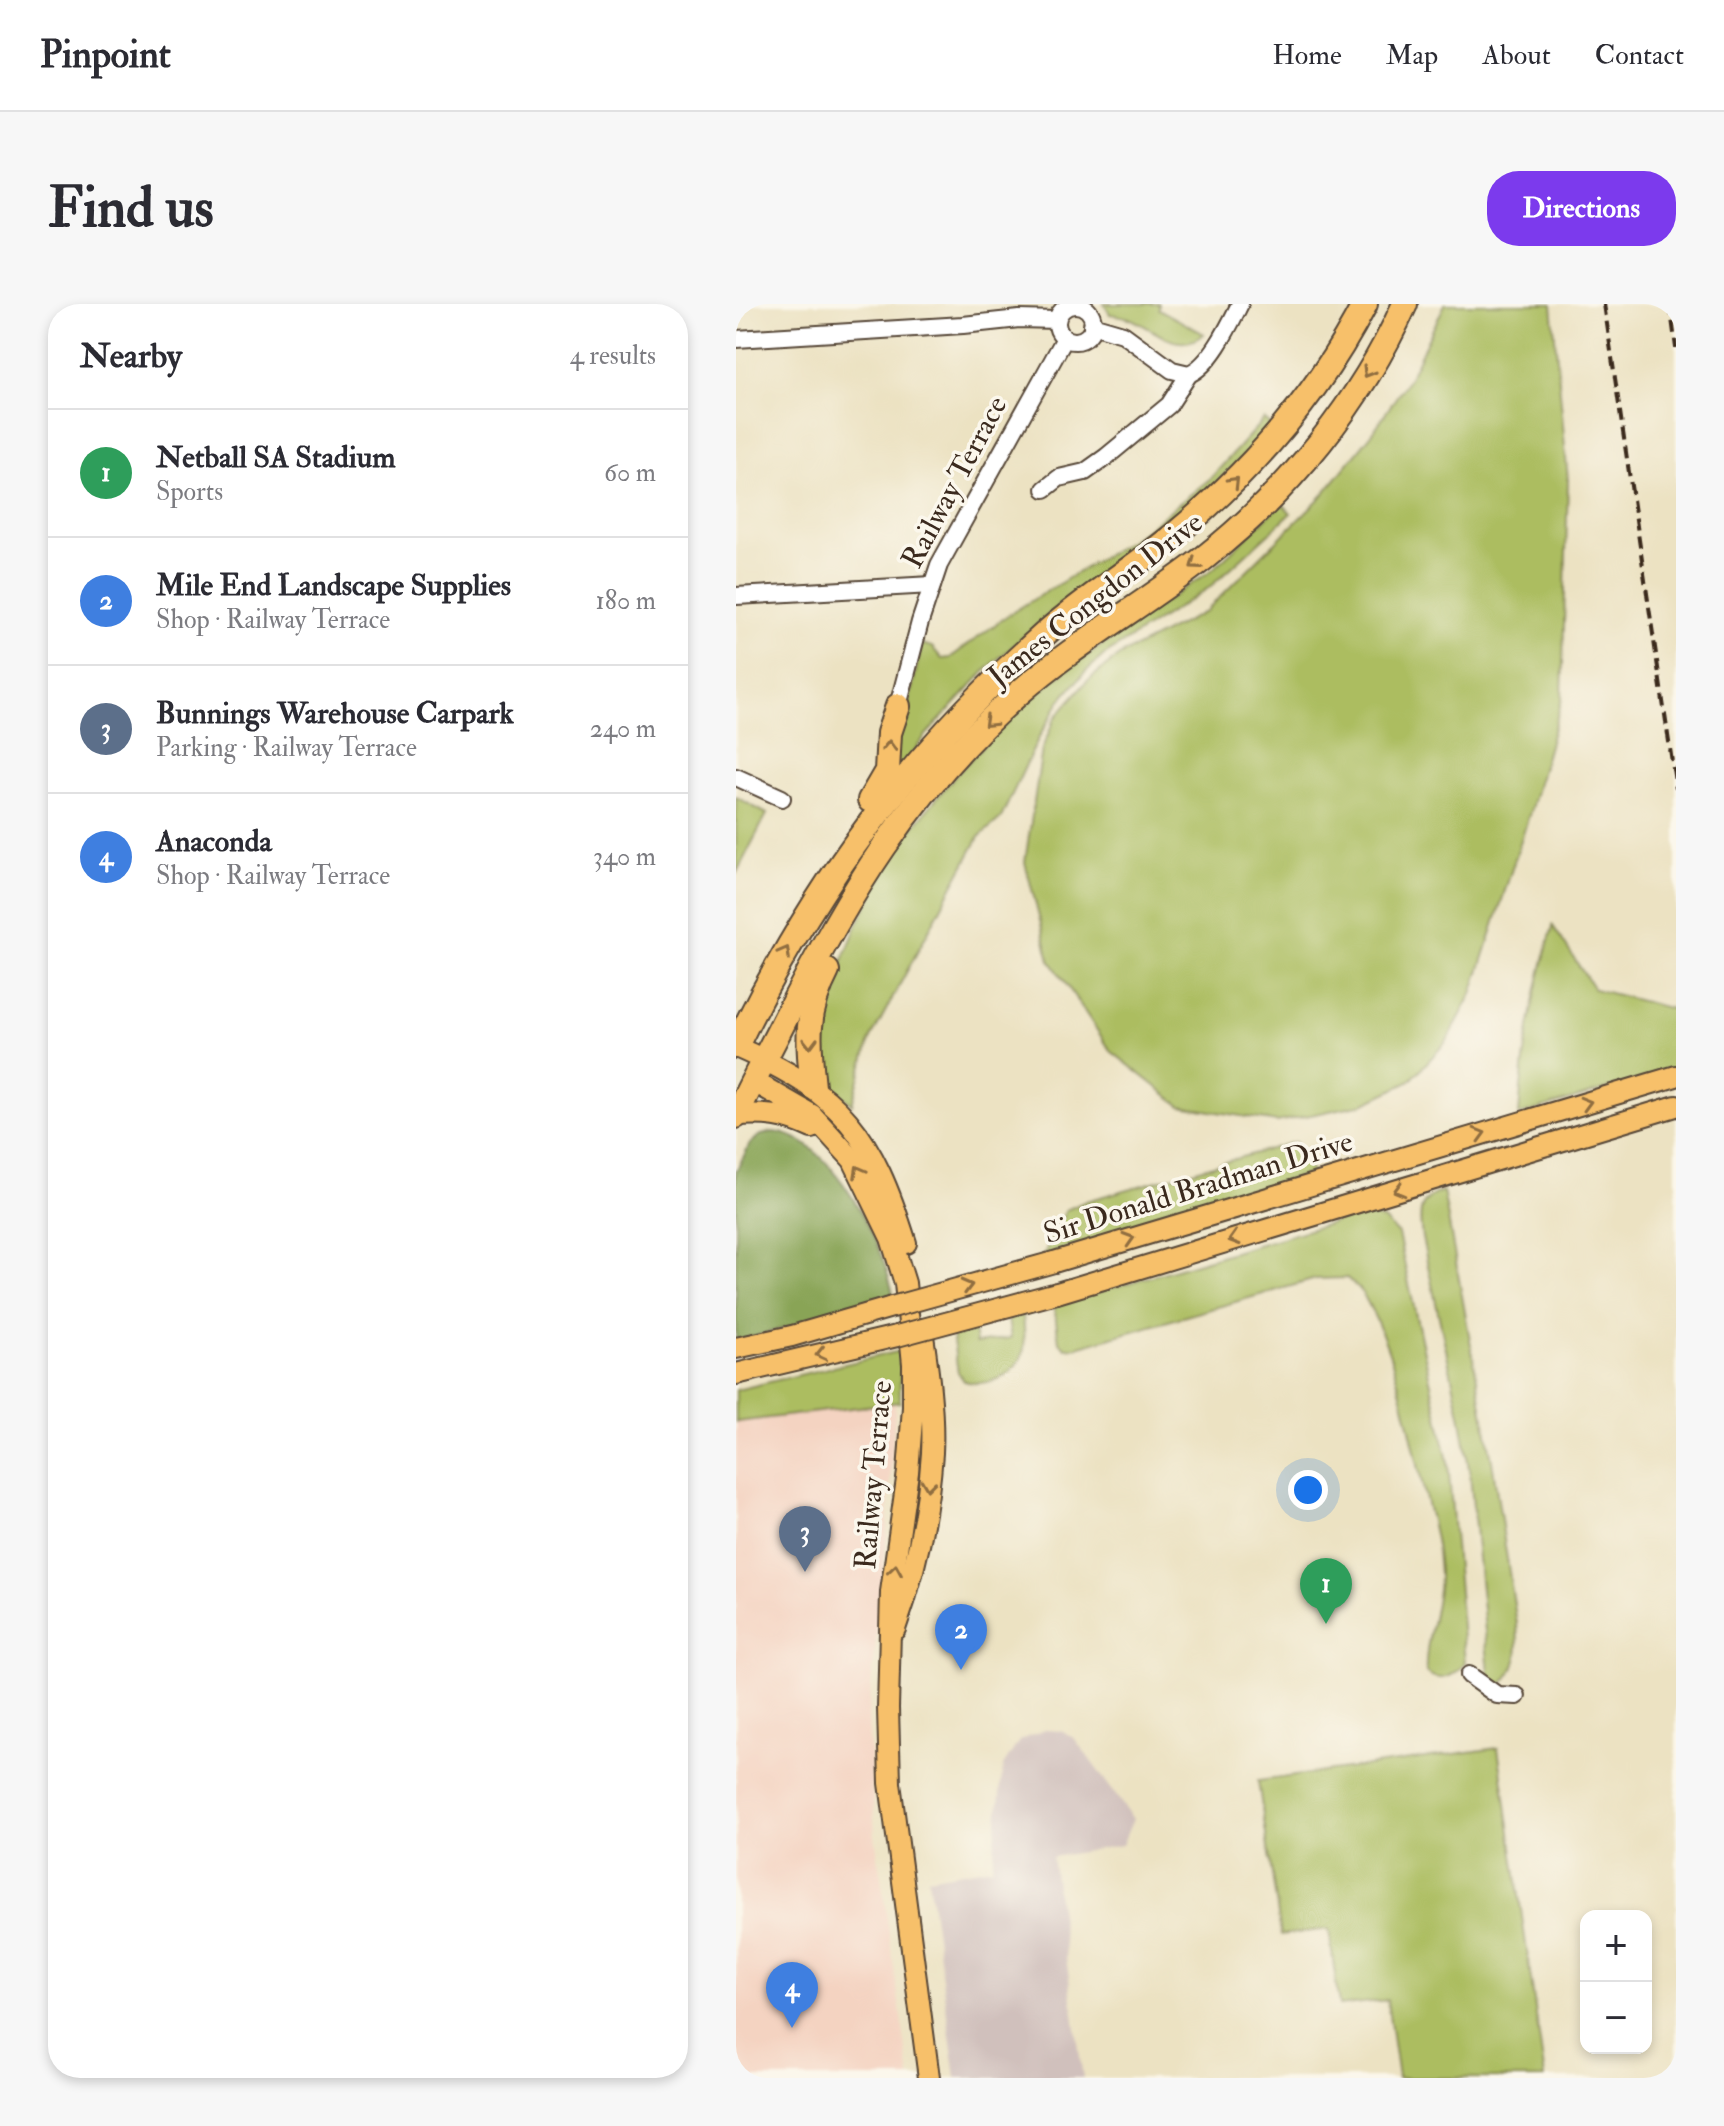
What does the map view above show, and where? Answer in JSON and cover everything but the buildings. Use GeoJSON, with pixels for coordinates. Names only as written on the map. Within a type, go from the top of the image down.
{"type":"FeatureCollection","features":[{"type":"Feature","properties":{"kind":"highway","name":"James Congdon Drive"},"geometry":{"type":"LineString","coordinates":[[736,1046],[793,938],[823,889],[893,792],[942,734],[1050,630],[1170,538],[1239,477],[1281,431],[1328,370],[1365,304]]}},
{"type":"Feature","properties":{"kind":"highway","name":"James Congdon Drive"},"geometry":{"type":"LineString","coordinates":[[736,1116],[744,1076],[764,1059],[830,931],[913,804],[964,746],[1020,693],[1079,645],[1204,558],[1261,508],[1312,453],[1356,393],[1405,304]]}},
{"type":"Feature","properties":{"kind":"highway"},"geometry":{"type":"LineString","coordinates":[[823,889],[831,853],[884,779],[891,724],[898,706]]}},
{"type":"Feature","properties":{"kind":"highway"},"geometry":{"type":"LineString","coordinates":[[813,1087],[808,1038],[814,996],[850,926],[855,890]]}},
{"type":"Feature","properties":{"kind":"main road","name":"Railway Terrace"},"geometry":{"type":"LineString","coordinates":[[736,1046],[813,1087],[858,1130],[883,1175],[906,1241],[916,1282],[927,1363],[932,1451],[912,1574],[889,1647]]}},
{"type":"Feature","properties":{"kind":"main road","name":"Railway Terrace"},"geometry":{"type":"LineString","coordinates":[[744,1076],[812,1115],[853,1160],[891,1238],[905,1283],[913,1364],[913,1407],[908,1472],[891,1592],[890,1783],[929,2078]]}},
{"type":"Feature","properties":{"kind":"main road","name":"Sir Donald Bradman Drive"},"geometry":{"type":"LineString","coordinates":[[736,1348],[792,1336],[1054,1262],[1676,1076]]}},
{"type":"Feature","properties":{"kind":"main road","name":"Sir Donald Bradman Drive"},"geometry":{"type":"LineString","coordinates":[[736,1374],[897,1336],[1057,1293],[1676,1106]]}},
{"type":"Feature","properties":{"kind":"main road"},"geometry":{"type":"LineString","coordinates":[[736,1116],[765,1113],[791,1118],[837,1140]]}},
{"type":"Feature","properties":{"kind":"street"},"geometry":{"type":"LineString","coordinates":[[1045,489],[1059,478],[1085,472],[1169,405],[1189,374],[1203,365],[1240,304]]}},
{"type":"Feature","properties":{"kind":"street"},"geometry":{"type":"LineString","coordinates":[[1084,306],[1090,315],[1091,331],[1082,339],[1070,341],[1058,330],[1057,320],[1067,307],[1084,306]]}},
{"type":"Feature","properties":{"kind":"street"},"geometry":{"type":"LineString","coordinates":[[736,339],[1019,319],[1057,320]]}},
{"type":"Feature","properties":{"kind":"street"},"geometry":{"type":"LineString","coordinates":[[1092,325],[1123,334],[1172,370],[1189,374]]}},
{"type":"Feature","properties":{"kind":"street","name":"Railway Terrace"},"geometry":{"type":"LineString","coordinates":[[898,706],[932,585],[951,541],[1065,338]]}},
{"type":"Feature","properties":{"kind":"street"},"geometry":{"type":"LineString","coordinates":[[736,596],[932,585]]}},
{"type":"Feature","properties":{"kind":"street"},"geometry":{"type":"LineString","coordinates":[[736,777],[782,798]]}},
{"type":"Feature","properties":{"kind":"street"},"geometry":{"type":"LineString","coordinates":[[1469,1675],[1497,1695],[1517,1696]]}},
{"type":"Feature","properties":{"kind":"shaded area"},"geometry":{"type":"Polygon","coordinates":[[[896,1394],[886,1544],[868,1715],[875,1836],[910,2078],[736,2078],[736,1415],[896,1394]]]}},
{"type":"Feature","properties":{"kind":"shaded area"},"geometry":{"type":"Polygon","coordinates":[[[1044,1730],[1063,1731],[1075,1739],[1133,1819],[1122,1845],[1052,1857],[1083,2078],[956,2078],[928,1878],[992,1867],[1003,1766],[1019,1741],[1044,1730]]]}},
{"type":"Feature","properties":{"kind":"green space"},"geometry":{"type":"Polygon","coordinates":[[[1104,304],[1159,304],[1159,309],[1204,334],[1194,340],[1175,341],[1139,322],[1110,314],[1104,304]]]}},
{"type":"Feature","properties":{"kind":"green space"},"geometry":{"type":"Polygon","coordinates":[[[1445,304],[1552,304],[1568,480],[1562,699],[1472,994],[1447,1041],[1409,1082],[1363,1104],[1277,1122],[1181,1106],[1111,1051],[1050,960],[1025,862],[1042,749],[1055,718],[1086,682],[1119,656],[1205,612],[1322,496],[1371,435],[1409,378],[1445,304]]]}},
{"type":"Feature","properties":{"kind":"green space"},"geometry":{"type":"Polygon","coordinates":[[[1264,419],[1273,427],[1203,495],[1049,614],[990,666],[927,734],[902,767],[891,760],[908,707],[922,644],[932,647],[942,659],[950,658],[1008,615],[1139,535],[1211,478],[1264,419]]]}},
{"type":"Feature","properties":{"kind":"green space"},"geometry":{"type":"Polygon","coordinates":[[[1282,503],[1291,513],[1210,587],[1103,656],[1060,701],[1039,737],[1001,818],[979,837],[870,1040],[852,1104],[834,1089],[822,1073],[818,1022],[858,923],[899,844],[954,777],[1011,716],[1066,670],[1213,569],[1282,503]]]}},
{"type":"Feature","properties":{"kind":"green space"},"geometry":{"type":"Polygon","coordinates":[[[736,797],[767,814],[736,874],[736,797]]]}},
{"type":"Feature","properties":{"kind":"green space"},"geometry":{"type":"Polygon","coordinates":[[[1553,926],[1594,989],[1676,1010],[1676,1069],[1519,1115],[1530,1020],[1553,926]]]}},
{"type":"Feature","properties":{"kind":"green space"},"geometry":{"type":"Polygon","coordinates":[[[772,1132],[794,1138],[815,1152],[835,1172],[867,1224],[889,1277],[894,1299],[736,1341],[736,1171],[750,1144],[759,1136],[772,1132]]]}},
{"type":"Feature","properties":{"kind":"green space"},"geometry":{"type":"Polygon","coordinates":[[[1295,1142],[1312,1173],[1043,1256],[1066,1210],[1086,1201],[1295,1142]]]}},
{"type":"Feature","properties":{"kind":"green space"},"geometry":{"type":"Polygon","coordinates":[[[1443,1191],[1492,1461],[1517,1624],[1517,1658],[1511,1673],[1499,1687],[1490,1683],[1470,1475],[1422,1238],[1420,1215],[1424,1203],[1443,1191]]]}},
{"type":"Feature","properties":{"kind":"green space"},"geometry":{"type":"Polygon","coordinates":[[[1362,1214],[1384,1220],[1398,1234],[1448,1462],[1465,1663],[1452,1675],[1442,1678],[1426,1672],[1439,1575],[1432,1526],[1405,1408],[1375,1317],[1362,1293],[1347,1278],[1316,1279],[1077,1347],[1066,1348],[1059,1342],[1054,1305],[1362,1214]]]}},
{"type":"Feature","properties":{"kind":"green space"},"geometry":{"type":"Polygon","coordinates":[[[1023,1314],[1024,1349],[1013,1369],[990,1381],[964,1381],[958,1372],[952,1335],[974,1328],[976,1343],[1011,1338],[1008,1319],[1023,1314]]]}},
{"type":"Feature","properties":{"kind":"green space"},"geometry":{"type":"Polygon","coordinates":[[[900,1351],[900,1402],[736,1422],[736,1390],[900,1351]]]}},
{"type":"Feature","properties":{"kind":"green space"},"geometry":{"type":"Polygon","coordinates":[[[1498,1748],[1545,2078],[1398,2078],[1387,2000],[1339,2006],[1329,1929],[1281,1935],[1258,1781],[1498,1748]]]}},
{"type":"Feature","properties":{"kind":"railway"},"geometry":{"type":"LineString","coordinates":[[1604,304],[1676,789]]}},
{"type":"Feature","properties":{"kind":"railway"},"geometry":{"type":"LineString","coordinates":[[1670,304],[1676,348]]}},
{"type":"Feature","properties":{"kind":"place","name":"Bunnings Warehouse Carpark"},"geometry":{"type":"Point","coordinates":[805,1572]}},
{"type":"Feature","properties":{"kind":"place","name":"Netball SA Stadium"},"geometry":{"type":"Point","coordinates":[1326,1624]}},
{"type":"Feature","properties":{"kind":"place","name":"Mile End Landscape Supplies"},"geometry":{"type":"Point","coordinates":[961,1670]}},
{"type":"Feature","properties":{"kind":"place","name":"Anaconda"},"geometry":{"type":"Point","coordinates":[792,2028]}}]}
